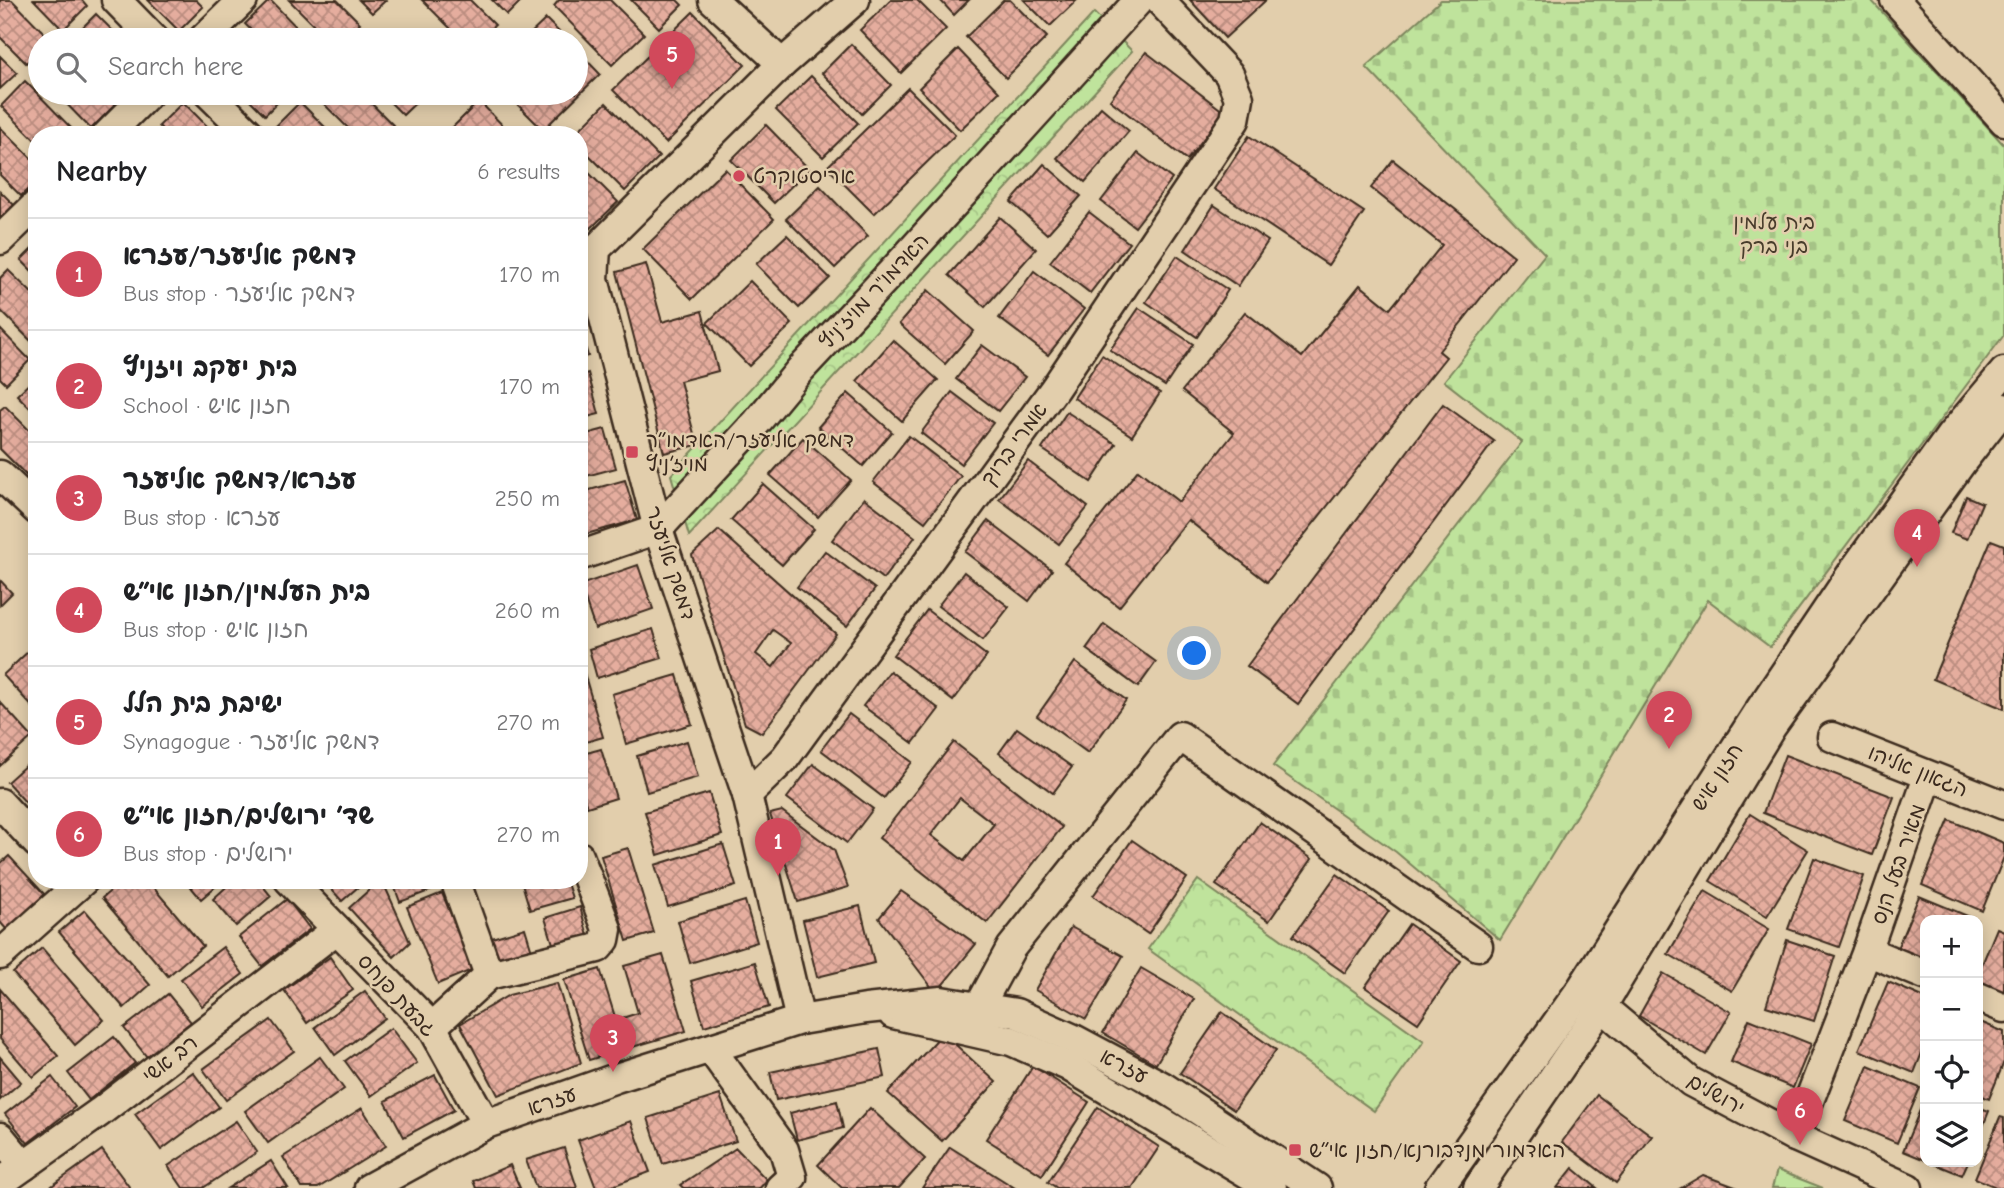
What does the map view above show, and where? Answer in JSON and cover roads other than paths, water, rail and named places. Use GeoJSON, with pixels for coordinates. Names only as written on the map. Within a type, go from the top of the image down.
{"type":"FeatureCollection","features":[{"type":"Feature","properties":{"kind":"street"},"geometry":{"type":"LineString","coordinates":[[116,0],[143,28]]}},
{"type":"Feature","properties":{"kind":"street"},"geometry":{"type":"LineString","coordinates":[[214,28],[243,0]]}},
{"type":"Feature","properties":{"kind":"street"},"geometry":{"type":"LineString","coordinates":[[713,0],[782,64]]}},
{"type":"Feature","properties":{"kind":"street","name":"דמשק אליעזר"},"geometry":{"type":"LineString","coordinates":[[800,1020],[747,794],[658,529],[593,279],[596,249],[782,64],[855,0]]}},
{"type":"Feature","properties":{"kind":"street","name":"האדמו\"ר מויז'ניץ"},"geometry":{"type":"LineString","coordinates":[[658,529],[1139,0]]}},
{"type":"Feature","properties":{"kind":"street","name":"אמרי ברוך"},"geometry":{"type":"LineString","coordinates":[[747,794],[785,758],[1055,388],[1235,120],[1239,98],[1229,74],[1159,0]]}},
{"type":"Feature","properties":{"kind":"street"},"geometry":{"type":"LineString","coordinates":[[1895,0],[2004,121]]}},
{"type":"Feature","properties":{"kind":"street"},"geometry":{"type":"LineString","coordinates":[[116,126],[137,105]]}},
{"type":"Feature","properties":{"kind":"street"},"geometry":{"type":"LineString","coordinates":[[220,105],[242,126]]}},
{"type":"Feature","properties":{"kind":"street"},"geometry":{"type":"LineString","coordinates":[[0,240],[28,213]]}},
{"type":"Feature","properties":{"kind":"street","name":"חזון איש"},"geometry":{"type":"LineString","coordinates":[[1478,1188],[1760,708],[1951,435],[2004,372]]}},
{"type":"Feature","properties":{"kind":"street","name":"חזון איש"},"geometry":{"type":"LineString","coordinates":[[1439,1188],[1591,998],[1772,726],[1962,462],[2004,408]]}},
{"type":"Feature","properties":{"kind":"street"},"geometry":{"type":"LineString","coordinates":[[0,475],[28,502]]}},
{"type":"Feature","properties":{"kind":"street"},"geometry":{"type":"LineString","coordinates":[[588,553],[658,529]]}},
{"type":"Feature","properties":{"kind":"street"},"geometry":{"type":"LineString","coordinates":[[979,1007],[1011,947],[1180,736],[1478,946]]}},
{"type":"Feature","properties":{"kind":"street","name":"הגאון אליהו"},"geometry":{"type":"LineString","coordinates":[[1832,737],[2004,805]]}},
{"type":"Feature","properties":{"kind":"street","name":"מאיר בעל הנס"},"geometry":{"type":"LineString","coordinates":[[1795,1137],[1867,951],[1928,777]]}},
{"type":"Feature","properties":{"kind":"street"},"geometry":{"type":"LineString","coordinates":[[0,803],[28,833]]}},
{"type":"Feature","properties":{"kind":"street"},"geometry":{"type":"LineString","coordinates":[[432,1027],[489,975],[598,948],[606,940],[607,929],[588,879]]}},
{"type":"Feature","properties":{"kind":"street"},"geometry":{"type":"LineString","coordinates":[[0,955],[70,889]]}},
{"type":"Feature","properties":{"kind":"street","name":"גבעת פנחס"},"geometry":{"type":"LineString","coordinates":[[298,889],[432,1027],[486,1124]]}},
{"type":"Feature","properties":{"kind":"street"},"geometry":{"type":"LineString","coordinates":[[458,889],[489,975]]}},
{"type":"Feature","properties":{"kind":"street","name":"רב אשי"},"geometry":{"type":"LineString","coordinates":[[0,1183],[100,1112],[337,930]]}},
{"type":"Feature","properties":{"kind":"street","name":"מאיר בעל הנס"},"geometry":{"type":"LineString","coordinates":[[1867,951],[1920,973]]}},
{"type":"Feature","properties":{"kind":"street","name":"ירושלים"},"geometry":{"type":"LineString","coordinates":[[1591,998],[1691,1082],[1795,1137],[1908,1188]]}},
{"type":"Feature","properties":{"kind":"street"},"geometry":{"type":"LineString","coordinates":[[1983,999],[2004,1008]]}},
{"type":"Feature","properties":{"kind":"street","name":"עזרא"},"geometry":{"type":"LineString","coordinates":[[369,1188],[486,1124],[615,1078],[800,1020],[941,1001],[1016,1013],[1074,1039],[1162,1086],[1317,1188]]}},
{"type":"Feature","properties":{"kind":"street","name":"עזרא"},"geometry":{"type":"LineString","coordinates":[[866,1009],[1011,1041],[1057,1060],[1272,1188]]}},
{"type":"Feature","properties":{"kind":"street"},"geometry":{"type":"LineString","coordinates":[[711,1049],[784,1150],[792,1177],[780,1188]]}},
{"type":"Feature","properties":{"kind":"street"},"geometry":{"type":"LineString","coordinates":[[0,1137],[24,1166]]}},
{"type":"Feature","properties":{"kind":"place","name":"ישיבת בית הלל"},"geometry":{"type":"Point","coordinates":[672,89]}},
{"type":"Feature","properties":{"kind":"place","name":"אריסטוקרט"},"geometry":{"type":"Point","coordinates":[739,176]}},
{"type":"Feature","properties":{"kind":"place","name":"דמשק אליעזר/האדמו״ר מויז׳ניץ"},"geometry":{"type":"Point","coordinates":[632,452]}},
{"type":"Feature","properties":{"kind":"place","name":"בית העלמין/חזון אי״ש"},"geometry":{"type":"Point","coordinates":[1917,567]}},
{"type":"Feature","properties":{"kind":"place","name":"בית יעקב ויזניץ"},"geometry":{"type":"Point","coordinates":[1669,749]}},
{"type":"Feature","properties":{"kind":"place","name":"דמשק אליעזר/עזרא"},"geometry":{"type":"Point","coordinates":[778,876]}},
{"type":"Feature","properties":{"kind":"place","name":"עזרא/דמשק אליעזר"},"geometry":{"type":"Point","coordinates":[613,1072]}},
{"type":"Feature","properties":{"kind":"place","name":"שד׳ ירושלים/חזון אי״ש"},"geometry":{"type":"Point","coordinates":[1800,1145]}},
{"type":"Feature","properties":{"kind":"place","name":"האדמור מנדבורנא/חזון אי״ש"},"geometry":{"type":"Point","coordinates":[1295,1150]}},
{"type":"Feature","properties":{"kind":"park label","name":"בית עלמין בני ברק"},"geometry":{"type":"Point","coordinates":[1774,234]}}]}
